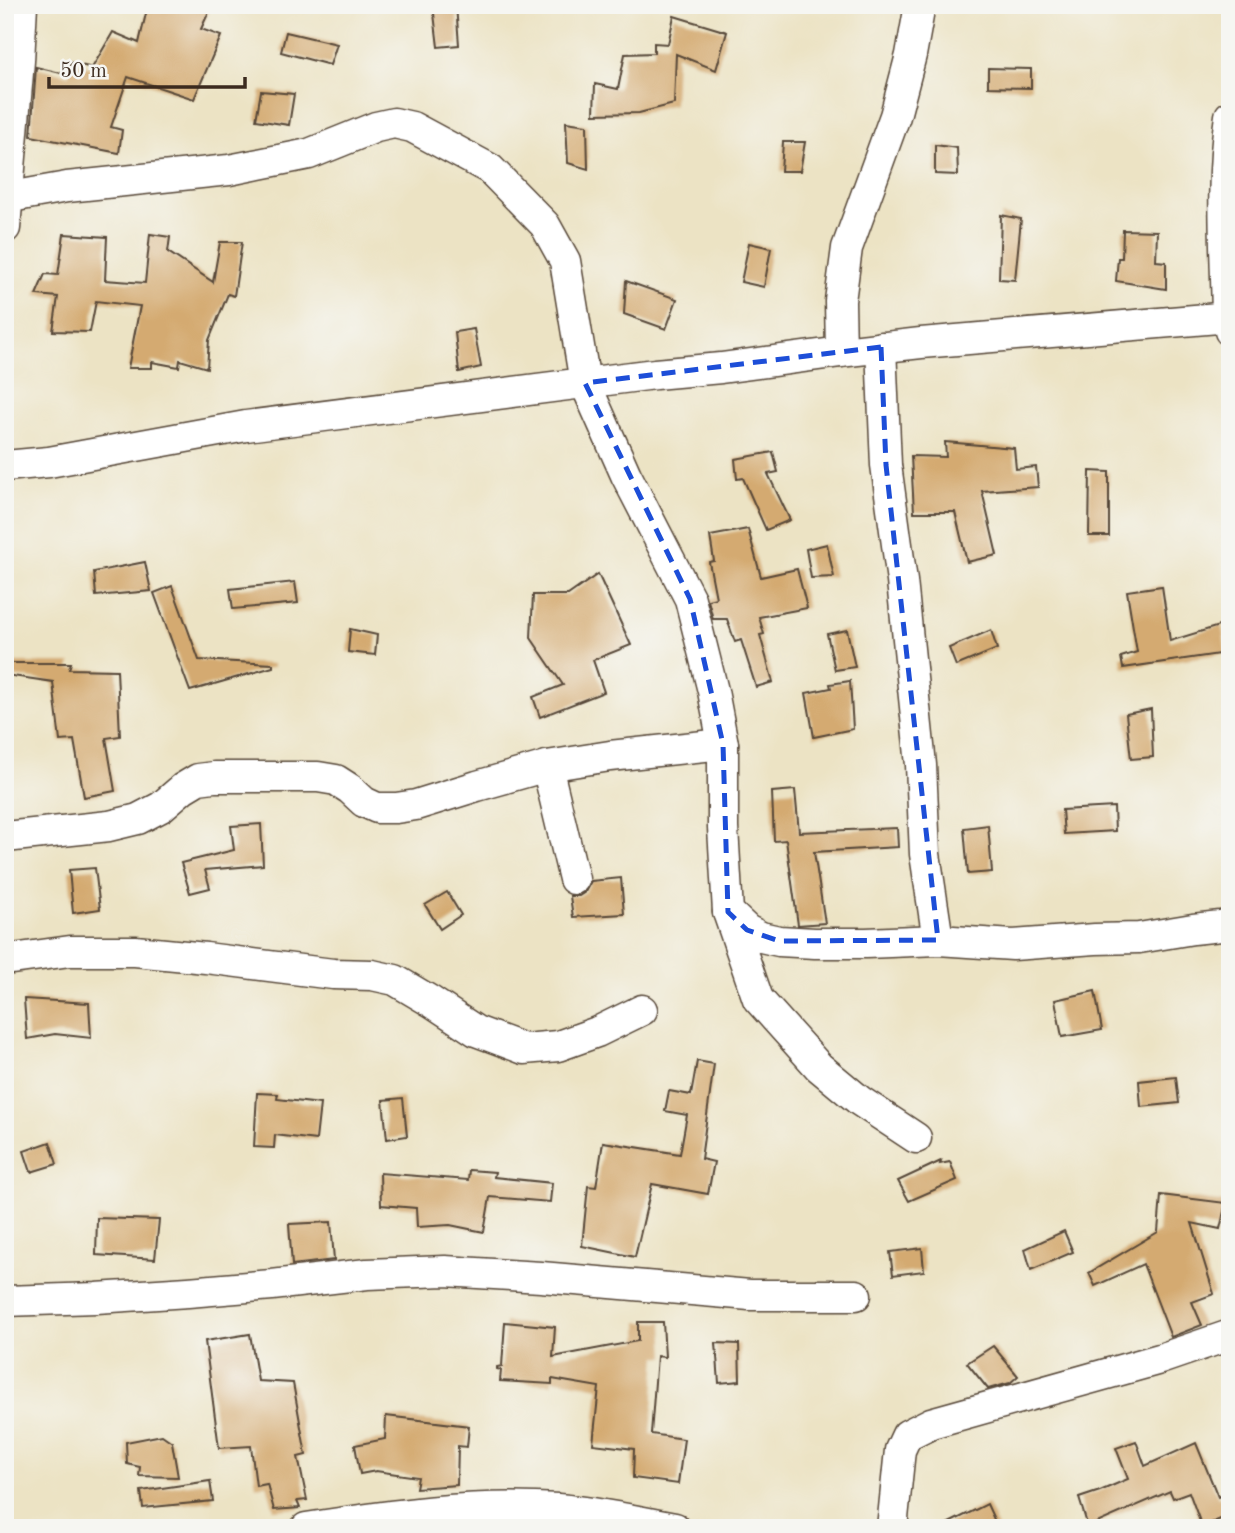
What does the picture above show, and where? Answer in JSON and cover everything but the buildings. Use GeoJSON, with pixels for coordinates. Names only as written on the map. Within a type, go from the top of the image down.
{"type":"FeatureCollection","features":[{"type":"Feature","properties":{"kind":"street"},"geometry":{"type":"LineString","coordinates":[[5,228],[22,5]]}},
{"type":"Feature","properties":{"kind":"street"},"geometry":{"type":"LineString","coordinates":[[841,352],[840,301],[847,248],[895,116],[911,55],[920,5]]}},
{"type":"Feature","properties":{"kind":"street"},"geometry":{"type":"LineString","coordinates":[[5,466],[49,462],[246,426],[881,347],[1229,322],[1225,157],[1230,116]]}},
{"type":"Feature","properties":{"kind":"street"},"geometry":{"type":"LineString","coordinates":[[7,198],[67,187],[229,170],[309,154],[376,127],[394,123],[412,127],[490,169],[545,225],[565,261],[584,383],[690,600],[723,744],[723,828],[729,912],[758,999],[819,1067],[860,1101],[916,1138]]}},
{"type":"Feature","properties":{"kind":"street"},"geometry":{"type":"LineString","coordinates":[[881,347],[886,465],[902,580],[922,765],[925,853],[938,940]]}},
{"type":"Feature","properties":{"kind":"street"},"geometry":{"type":"LineString","coordinates":[[5,836],[109,826],[138,820],[161,807],[198,779],[318,777],[335,780],[364,802],[377,808],[396,808],[416,805],[547,766],[610,756],[723,744]]}},
{"type":"Feature","properties":{"kind":"street"},"geometry":{"type":"LineString","coordinates":[[547,766],[574,879]]}},
{"type":"Feature","properties":{"kind":"street"},"geometry":{"type":"LineString","coordinates":[[729,912],[747,930],[779,941],[866,943],[938,940],[1013,946],[1139,937],[1230,925]]}},
{"type":"Feature","properties":{"kind":"street"},"geometry":{"type":"LineString","coordinates":[[5,960],[70,951],[135,951],[332,974],[372,975],[395,980],[476,1031],[524,1049],[558,1046],[597,1032],[642,1010]]}},
{"type":"Feature","properties":{"kind":"street"},"geometry":{"type":"LineString","coordinates":[[5,1301],[188,1292],[367,1274],[445,1271],[750,1295],[856,1295]]}},
{"type":"Feature","properties":{"kind":"street"},"geometry":{"type":"LineString","coordinates":[[891,1528],[900,1450],[906,1435],[931,1423],[1160,1359],[1230,1335]]}},
{"type":"Feature","properties":{"kind":"street"},"geometry":{"type":"LineString","coordinates":[[306,1528],[391,1515],[497,1507],[558,1509],[674,1528]]}},
{"type":"Feature","properties":{"kind":"highlighted area"},"geometry":{"type":"Polygon","coordinates":[[[881,347],[886,465],[938,940],[779,941],[747,930],[728,912],[723,744],[690,599],[585,383],[881,347]]]}}]}
